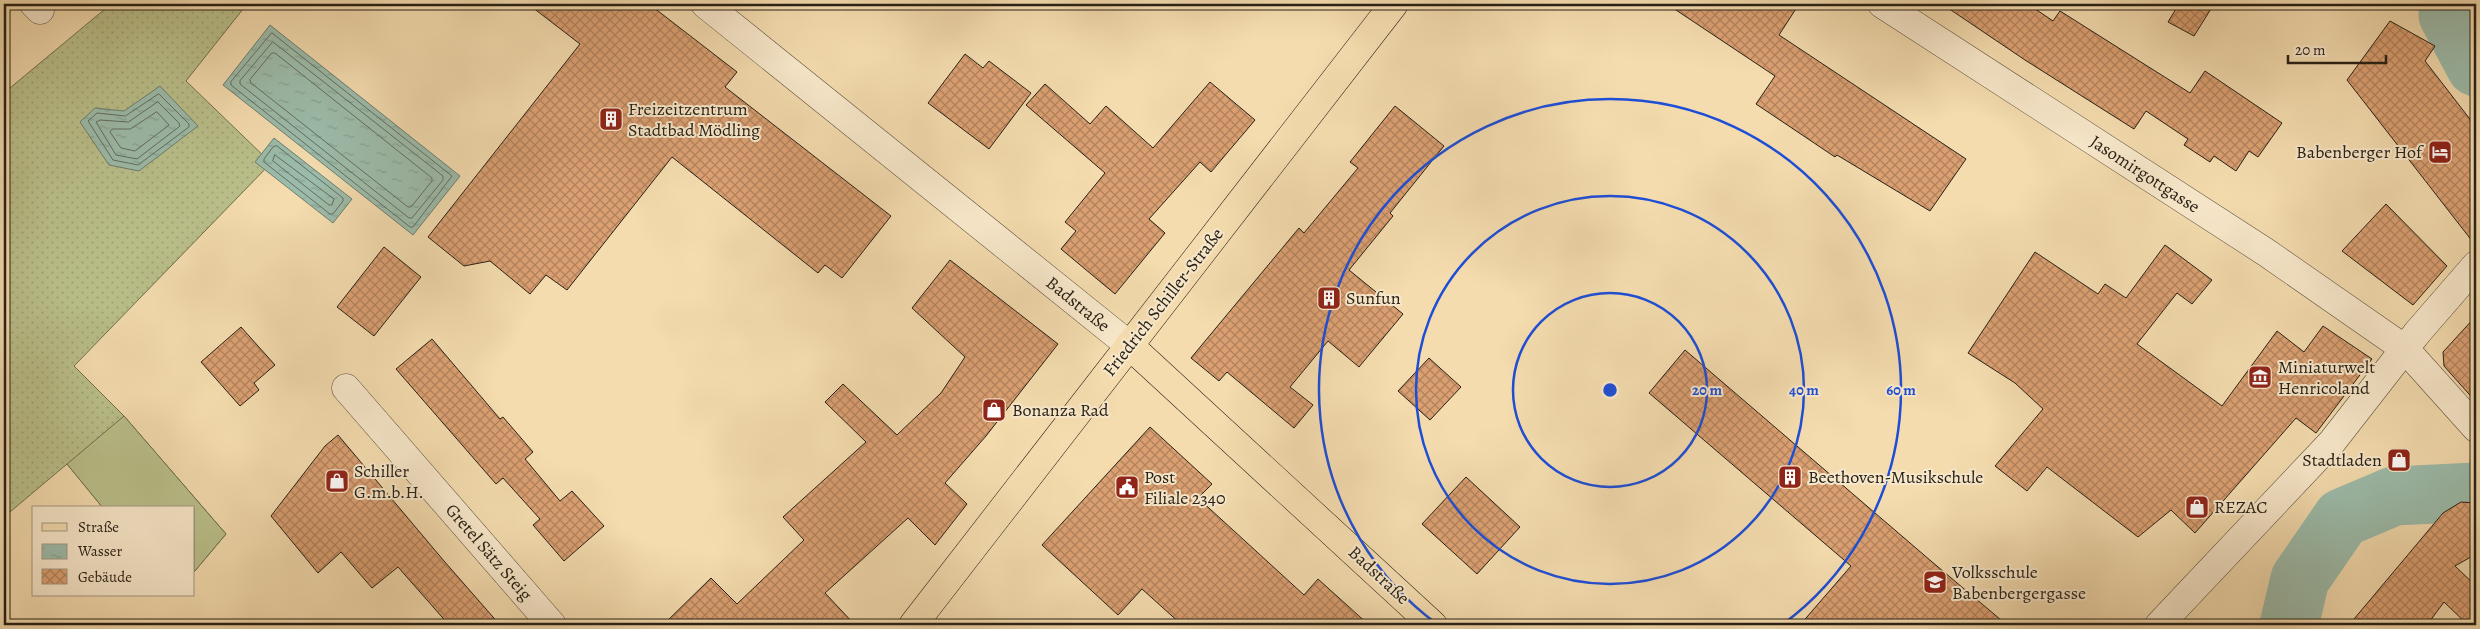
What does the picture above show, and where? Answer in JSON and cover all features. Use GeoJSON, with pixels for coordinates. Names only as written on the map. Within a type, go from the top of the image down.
{"type":"FeatureCollection","features":[{"type":"Feature","properties":{"kind":"main road","name":"Friedrich Schiller-Straße"},"geometry":{"type":"LineString","coordinates":[[913,625],[1394,4]]}},
{"type":"Feature","properties":{"kind":"main road","name":"Badstraße"},"geometry":{"type":"LineString","coordinates":[[1129,345],[1433,625]]}},
{"type":"Feature","properties":{"kind":"street","name":"Badstraße"},"geometry":{"type":"LineString","coordinates":[[705,4],[1129,345]]}},
{"type":"Feature","properties":{"kind":"street","name":"Jasomirgottgasse"},"geometry":{"type":"LineString","coordinates":[[1882,4],[2267,253],[2411,341],[2476,428]]}},
{"type":"Feature","properties":{"kind":"street"},"geometry":{"type":"LineString","coordinates":[[2160,625],[2332,442],[2411,341],[2476,265]]}},
{"type":"Feature","properties":{"kind":"street","name":"Gretel Sätz Steig"},"geometry":{"type":"LineString","coordinates":[[346,388],[552,625]]}},
{"type":"Feature","properties":{"kind":"green space"},"geometry":{"type":"Polygon","coordinates":[[[111,4],[247,4],[186,81],[271,163],[74,366],[124,416],[226,534],[195,571],[195,506],[101,506],[67,464],[4,517],[4,93],[111,4]]]}},
{"type":"Feature","properties":{"kind":"green space"},"geometry":{"type":"Polygon","coordinates":[[[124,416],[226,534],[195,571],[195,506],[101,506],[67,464],[124,416]]]}},
{"type":"Feature","properties":{"kind":"water"},"geometry":{"type":"Polygon","coordinates":[[[270,25],[460,176],[413,235],[223,85],[270,25]]]}},
{"type":"Feature","properties":{"kind":"water"},"geometry":{"type":"Polygon","coordinates":[[[160,86],[198,126],[139,171],[109,165],[80,122],[95,108],[124,111],[160,86]]]}},
{"type":"Feature","properties":{"kind":"water"},"geometry":{"type":"Polygon","coordinates":[[[274,138],[352,199],[333,223],[255,162],[274,138]]]}},
{"type":"Feature","properties":{"kind":"building","name":"Freizeitzentrum Stadtbad Mödling"},"geometry":{"type":"Polygon","coordinates":[[[528,4],[649,4],[737,72],[725,87],[891,216],[842,278],[825,265],[818,273],[672,157],[567,290],[546,275],[530,294],[490,261],[464,266],[428,237],[580,44],[528,4]]]}},
{"type":"Feature","properties":{"kind":"building"},"geometry":{"type":"Polygon","coordinates":[[[1667,4],[1799,4],[1779,35],[1966,159],[1930,211],[1837,155],[1835,157],[1756,104],[1775,76],[1667,4]]]}},
{"type":"Feature","properties":{"kind":"building"},"geometry":{"type":"Polygon","coordinates":[[[1942,4],[2028,4],[2053,21],[2060,11],[2190,93],[2205,71],[2282,123],[2258,157],[2249,151],[2236,171],[2214,156],[2210,162],[2184,145],[2188,139],[2146,111],[2134,129],[2025,60],[1942,4]]]}},
{"type":"Feature","properties":{"kind":"building"},"geometry":{"type":"Polygon","coordinates":[[[2179,4],[2214,4],[2194,36],[2168,22],[2179,4]]]}},
{"type":"Feature","properties":{"kind":"building","name":"Babenberger Hof"},"geometry":{"type":"Polygon","coordinates":[[[2390,21],[2435,46],[2425,61],[2476,127],[2476,246],[2347,80],[2390,21]]]}},
{"type":"Feature","properties":{"kind":"building"},"geometry":{"type":"Polygon","coordinates":[[[965,54],[983,68],[989,61],[1031,93],[989,149],[928,103],[965,54]]]}},
{"type":"Feature","properties":{"kind":"building"},"geometry":{"type":"Polygon","coordinates":[[[1210,82],[1255,120],[1211,172],[1200,162],[1149,219],[1165,233],[1115,294],[1061,249],[1076,231],[1065,222],[1105,173],[1026,105],[1045,84],[1090,124],[1106,106],[1153,148],[1210,82]]]}},
{"type":"Feature","properties":{"kind":"building"},"geometry":{"type":"Polygon","coordinates":[[[1395,106],[1444,146],[1390,213],[1393,216],[1349,270],[1403,314],[1359,367],[1328,341],[1290,387],[1313,405],[1294,428],[1227,372],[1219,381],[1191,358],[1299,228],[1304,233],[1358,168],[1350,162],[1395,106]]]}},
{"type":"Feature","properties":{"kind":"building"},"geometry":{"type":"Polygon","coordinates":[[[2386,204],[2447,266],[2413,305],[2342,251],[2386,204]]]}},
{"type":"Feature","properties":{"kind":"building"},"geometry":{"type":"Polygon","coordinates":[[[2165,245],[2212,280],[2192,304],[2177,293],[2137,344],[2222,406],[2277,331],[2304,352],[2323,326],[2372,359],[2316,433],[2296,418],[2195,533],[2171,510],[2138,537],[2047,467],[2027,491],[1995,466],[2043,409],[2015,383],[1968,353],[2035,252],[2098,294],[2105,284],[2126,298],[2165,245]]]}},
{"type":"Feature","properties":{"kind":"building"},"geometry":{"type":"Polygon","coordinates":[[[384,247],[421,277],[374,336],[337,307],[384,247]]]}},
{"type":"Feature","properties":{"kind":"building"},"geometry":{"type":"Polygon","coordinates":[[[950,260],[1058,344],[986,436],[945,483],[967,504],[935,545],[908,518],[825,593],[855,625],[663,625],[711,578],[737,604],[804,540],[783,517],[866,442],[825,402],[843,384],[897,435],[941,393],[965,357],[912,308],[950,260]]]}},
{"type":"Feature","properties":{"kind":"building"},"geometry":{"type":"Polygon","coordinates":[[[2476,316],[2476,402],[2444,366],[2443,352],[2476,316]]]}},
{"type":"Feature","properties":{"kind":"building"},"geometry":{"type":"Polygon","coordinates":[[[241,327],[275,365],[254,383],[259,390],[240,406],[201,362],[241,327]]]}},
{"type":"Feature","properties":{"kind":"building"},"geometry":{"type":"Polygon","coordinates":[[[432,339],[500,419],[503,417],[533,452],[525,459],[560,501],[572,491],[604,526],[564,561],[533,525],[540,519],[503,478],[496,484],[396,369],[432,339]]]}},
{"type":"Feature","properties":{"kind":"building","name":"Beethoven-Musikschule"},"geometry":{"type":"Polygon","coordinates":[[[1685,350],[2007,625],[1800,625],[1851,566],[1649,393],[1685,350]]]}},
{"type":"Feature","properties":{"kind":"building"},"geometry":{"type":"Polygon","coordinates":[[[1429,358],[1461,387],[1430,420],[1398,391],[1429,358]]]}},
{"type":"Feature","properties":{"kind":"building"},"geometry":{"type":"Polygon","coordinates":[[[1150,427],[1212,484],[1198,498],[1304,595],[1318,579],[1369,625],[1182,625],[1142,589],[1118,615],[1042,545],[1150,427]]]}},
{"type":"Feature","properties":{"kind":"building","name":"Schiller G.m.b.H."},"geometry":{"type":"Polygon","coordinates":[[[338,435],[500,625],[449,625],[398,567],[372,588],[341,552],[318,573],[271,516],[325,446],[338,435]]]}},
{"type":"Feature","properties":{"kind":"building"},"geometry":{"type":"Polygon","coordinates":[[[1466,477],[1520,527],[1477,574],[1422,524],[1466,477]]]}},
{"type":"Feature","properties":{"kind":"building"},"geometry":{"type":"Polygon","coordinates":[[[2461,502],[2476,503],[2476,554],[2455,566],[2476,586],[2476,625],[2468,625],[2444,602],[2427,625],[2349,625],[2443,513],[2461,502]]]}},
{"type":"Feature","properties":{"kind":"waterway"},"geometry":{"type":"LineString","coordinates":[[2448,4],[2448,15],[2476,67]]}},
{"type":"Feature","properties":{"kind":"waterway"},"geometry":{"type":"LineString","coordinates":[[2289,625],[2300,579],[2342,518],[2394,496],[2476,492]]}},
{"type":"Feature","properties":{"kind":"place","name":"Freizeitzentrum Stadtbad Mödling"},"geometry":{"type":"Point","coordinates":[611,119]}},
{"type":"Feature","properties":{"kind":"place","name":"Babenberger Hof"},"geometry":{"type":"Point","coordinates":[2440,152]}},
{"type":"Feature","properties":{"kind":"place","name":"Sunfun"},"geometry":{"type":"Point","coordinates":[1329,298]}},
{"type":"Feature","properties":{"kind":"place","name":"Miniaturwelt Henricoland"},"geometry":{"type":"Point","coordinates":[2260,377]}},
{"type":"Feature","properties":{"kind":"place","name":"Bonanza Rad"},"geometry":{"type":"Point","coordinates":[994,410]}},
{"type":"Feature","properties":{"kind":"place","name":"Stadtladen"},"geometry":{"type":"Point","coordinates":[2399,460]}},
{"type":"Feature","properties":{"kind":"place","name":"Beethoven-Musikschule"},"geometry":{"type":"Point","coordinates":[1790,477]}},
{"type":"Feature","properties":{"kind":"place","name":"Schiller G.m.b.H."},"geometry":{"type":"Point","coordinates":[337,481]}},
{"type":"Feature","properties":{"kind":"place","name":"Post Filiale 2340"},"geometry":{"type":"Point","coordinates":[1127,487]}},
{"type":"Feature","properties":{"kind":"place","name":"REZAC"},"geometry":{"type":"Point","coordinates":[2197,507]}},
{"type":"Feature","properties":{"kind":"place","name":"Volksschule Babenbergergasse"},"geometry":{"type":"Point","coordinates":[1935,582]}}]}
